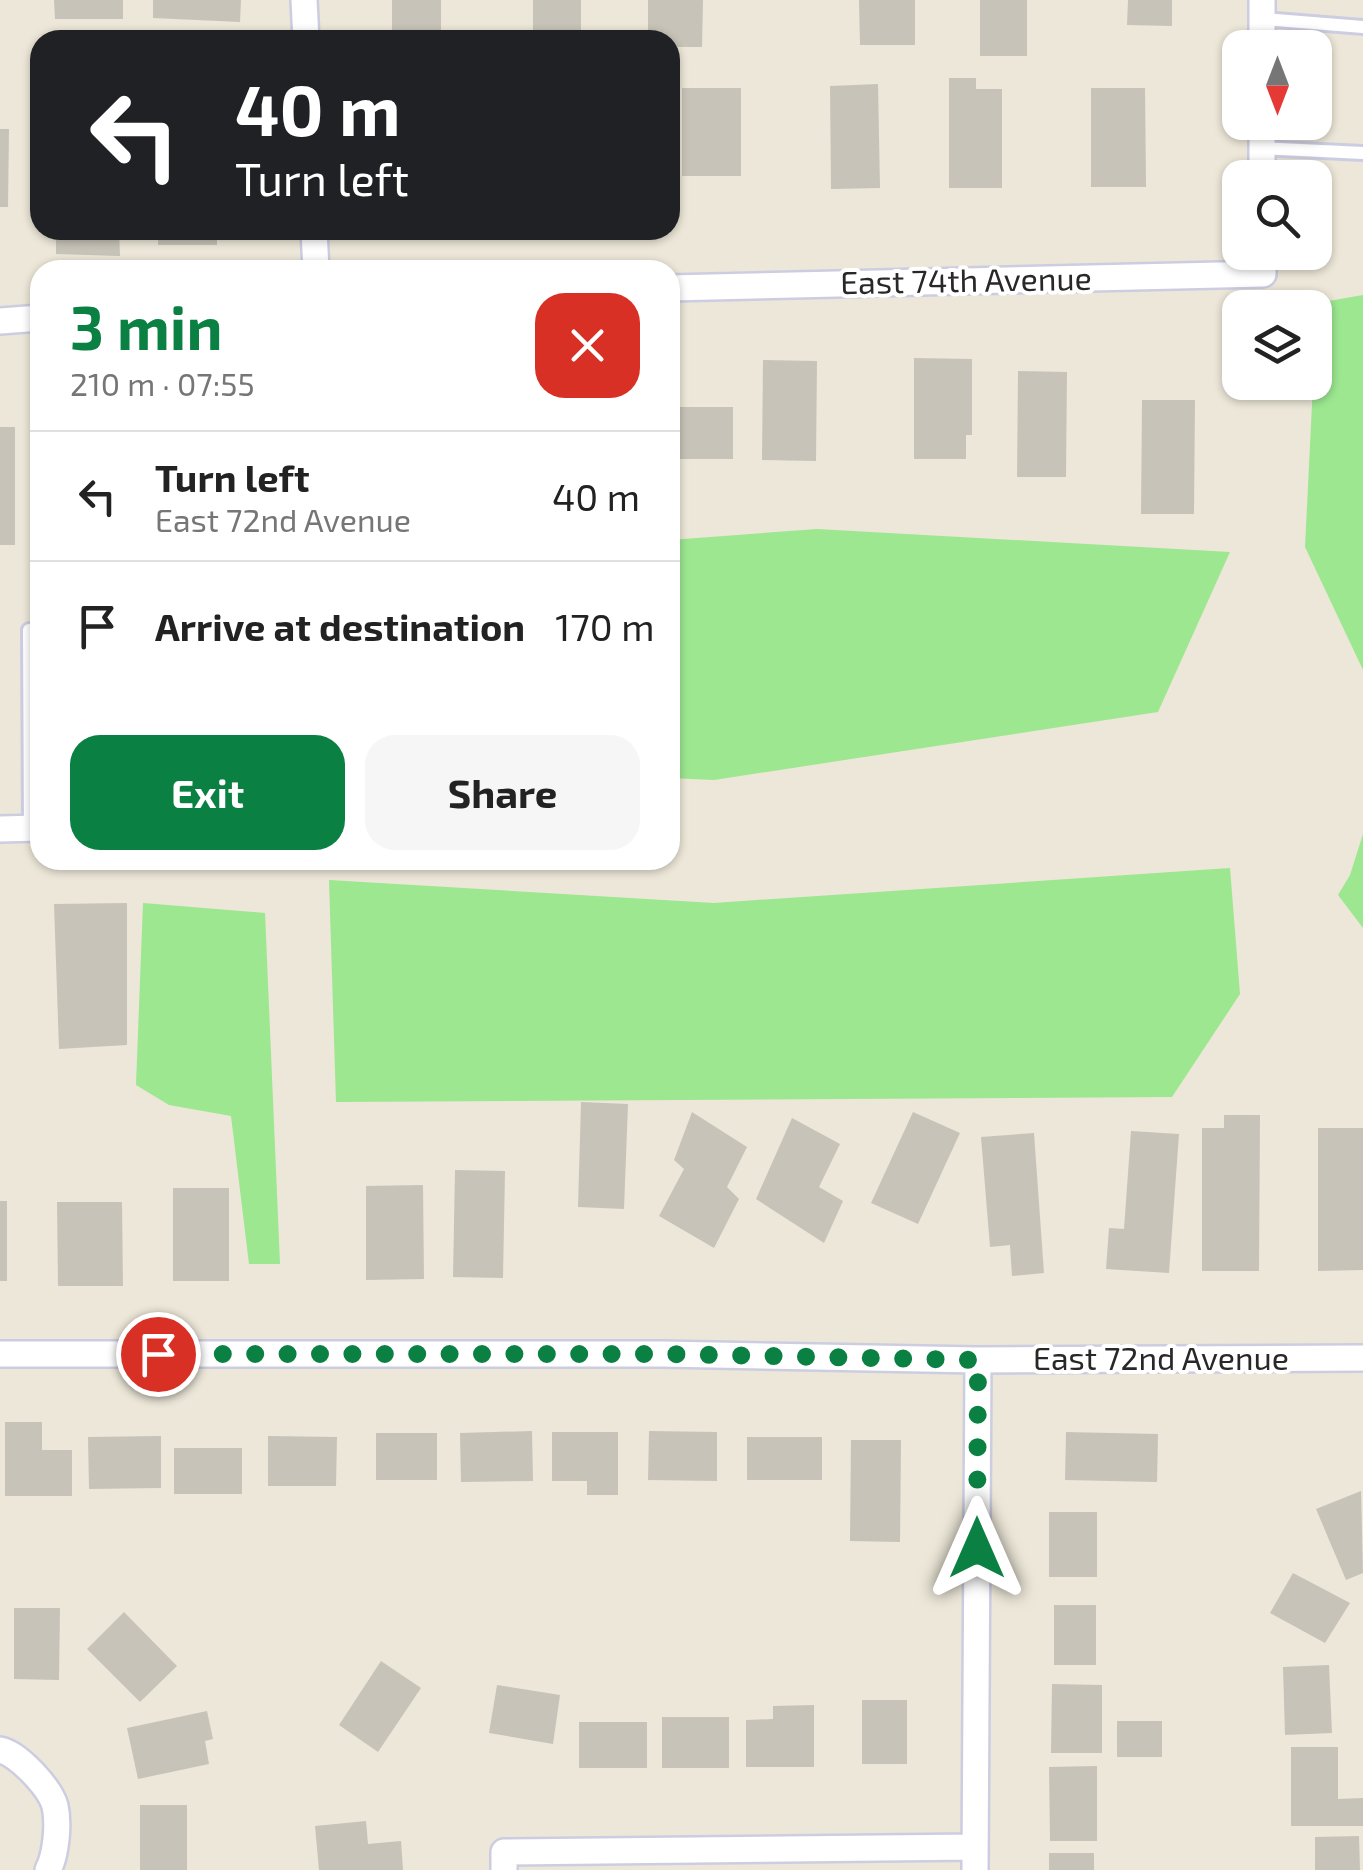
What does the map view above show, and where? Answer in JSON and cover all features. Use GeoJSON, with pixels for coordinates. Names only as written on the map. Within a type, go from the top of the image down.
{"type":"FeatureCollection","features":[{"type":"Feature","properties":{"kind":"street"},"geometry":{"type":"LineString","coordinates":[[304,0],[306,30]]}},
{"type":"Feature","properties":{"kind":"street","name":"East 74th Avenue"},"geometry":{"type":"LineString","coordinates":[[680,288],[1222,265]]}},
{"type":"Feature","properties":{"kind":"street"},"geometry":{"type":"LineString","coordinates":[[0,321],[30,319]]}},
{"type":"Feature","properties":{"kind":"street"},"geometry":{"type":"LineString","coordinates":[[0,829],[30,829]]}},
{"type":"Feature","properties":{"kind":"street","name":"East 72nd Avenue"},"geometry":{"type":"LineString","coordinates":[[0,1354],[664,1354],[978,1360],[1363,1358]]}},
{"type":"Feature","properties":{"kind":"street"},"geometry":{"type":"LineString","coordinates":[[504,1870],[504,1852],[975,1858],[978,1360]]}},
{"type":"Feature","properties":{"kind":"street"},"geometry":{"type":"LineString","coordinates":[[0,1750],[6,1750],[35,1774],[55,1805],[54,1858],[48,1870]]}},
{"type":"Feature","properties":{"kind":"lane"},"geometry":{"type":"LineString","coordinates":[[1262,10],[1363,26]]}},
{"type":"Feature","properties":{"kind":"lane"},"geometry":{"type":"LineString","coordinates":[[1290,140],[1363,153]]}},
{"type":"Feature","properties":{"kind":"lane"},"geometry":{"type":"LineString","coordinates":[[29,630],[30,663]]}},
{"type":"Feature","properties":{"kind":"green space"},"geometry":{"type":"Polygon","coordinates":[[[1363,295],[1363,670],[1305,547],[1312,400],[1332,400],[1332,300],[1363,295]]]}},
{"type":"Feature","properties":{"kind":"green space"},"geometry":{"type":"Polygon","coordinates":[[[817,529],[1230,552],[1158,712],[714,780],[680,778],[680,539],[817,529]]]}},
{"type":"Feature","properties":{"kind":"green space"},"geometry":{"type":"Polygon","coordinates":[[[1363,834],[1363,928],[1338,895],[1350,875],[1363,834]]]}},
{"type":"Feature","properties":{"kind":"green space"},"geometry":{"type":"Polygon","coordinates":[[[1230,868],[1240,994],[1172,1097],[336,1102],[329,880],[714,903],[1230,868]]]}},
{"type":"Feature","properties":{"kind":"green space"},"geometry":{"type":"Polygon","coordinates":[[[143,903],[265,913],[280,1264],[249,1264],[231,1116],[169,1105],[136,1085],[143,903]]]}},
{"type":"Feature","properties":{"kind":"building"},"geometry":{"type":"Polygon","coordinates":[[[54,0],[123,0],[123,19],[55,19],[54,0]]]}},
{"type":"Feature","properties":{"kind":"building"},"geometry":{"type":"Polygon","coordinates":[[[153,0],[241,0],[240,22],[153,18],[153,0]]]}},
{"type":"Feature","properties":{"kind":"building"},"geometry":{"type":"Polygon","coordinates":[[[392,0],[441,0],[441,30],[392,30],[392,0]]]}},
{"type":"Feature","properties":{"kind":"building"},"geometry":{"type":"Polygon","coordinates":[[[533,0],[581,0],[581,30],[533,30],[533,0]]]}},
{"type":"Feature","properties":{"kind":"building"},"geometry":{"type":"Polygon","coordinates":[[[648,0],[703,0],[702,47],[680,47],[680,30],[648,30],[648,0]]]}},
{"type":"Feature","properties":{"kind":"building"},"geometry":{"type":"Polygon","coordinates":[[[859,0],[915,0],[915,45],[860,45],[859,0]]]}},
{"type":"Feature","properties":{"kind":"building"},"geometry":{"type":"Polygon","coordinates":[[[980,0],[1027,0],[1027,56],[980,56],[980,0]]]}},
{"type":"Feature","properties":{"kind":"building"},"geometry":{"type":"Polygon","coordinates":[[[1128,0],[1172,0],[1172,26],[1127,25],[1128,0]]]}},
{"type":"Feature","properties":{"kind":"building"},"geometry":{"type":"Polygon","coordinates":[[[949,78],[976,78],[976,89],[1002,89],[1002,188],[949,188],[949,78]]]}},
{"type":"Feature","properties":{"kind":"building"},"geometry":{"type":"Polygon","coordinates":[[[878,84],[880,188],[831,189],[830,86],[878,84]]]}},
{"type":"Feature","properties":{"kind":"building"},"geometry":{"type":"Polygon","coordinates":[[[682,88],[741,88],[741,176],[682,176],[682,88]]]}},
{"type":"Feature","properties":{"kind":"building"},"geometry":{"type":"Polygon","coordinates":[[[1091,88],[1145,88],[1146,187],[1091,187],[1091,88]]]}},
{"type":"Feature","properties":{"kind":"building"},"geometry":{"type":"Polygon","coordinates":[[[0,129],[9,129],[8,207],[0,207],[0,129]]]}},
{"type":"Feature","properties":{"kind":"building"},"geometry":{"type":"Polygon","coordinates":[[[56,240],[119,240],[120,256],[56,254],[56,240]]]}},
{"type":"Feature","properties":{"kind":"building"},"geometry":{"type":"Polygon","coordinates":[[[158,240],[217,240],[217,245],[158,245],[158,240]]]}},
{"type":"Feature","properties":{"kind":"building"},"geometry":{"type":"Polygon","coordinates":[[[914,358],[972,359],[972,435],[966,435],[966,459],[914,459],[914,358]]]}},
{"type":"Feature","properties":{"kind":"building"},"geometry":{"type":"Polygon","coordinates":[[[763,360],[817,361],[816,461],[762,460],[763,360]]]}},
{"type":"Feature","properties":{"kind":"building"},"geometry":{"type":"Polygon","coordinates":[[[1018,371],[1067,372],[1066,477],[1017,477],[1018,371]]]}},
{"type":"Feature","properties":{"kind":"building"},"geometry":{"type":"Polygon","coordinates":[[[1142,400],[1195,400],[1194,514],[1141,514],[1142,400]]]}},
{"type":"Feature","properties":{"kind":"building"},"geometry":{"type":"Polygon","coordinates":[[[680,407],[733,407],[733,459],[680,459],[680,407]]]}},
{"type":"Feature","properties":{"kind":"building"},"geometry":{"type":"Polygon","coordinates":[[[0,427],[15,427],[15,545],[0,545],[0,427]]]}},
{"type":"Feature","properties":{"kind":"building"},"geometry":{"type":"Polygon","coordinates":[[[127,903],[127,1045],[59,1049],[54,904],[127,903]]]}},
{"type":"Feature","properties":{"kind":"building"},"geometry":{"type":"Polygon","coordinates":[[[581,1102],[628,1104],[624,1209],[578,1207],[581,1102]]]}},
{"type":"Feature","properties":{"kind":"building"},"geometry":{"type":"Polygon","coordinates":[[[692,1112],[747,1147],[727,1187],[739,1199],[714,1248],[659,1216],[684,1169],[674,1160],[692,1112]]]}},
{"type":"Feature","properties":{"kind":"building"},"geometry":{"type":"Polygon","coordinates":[[[913,1112],[960,1133],[918,1224],[871,1203],[913,1112]]]}},
{"type":"Feature","properties":{"kind":"building"},"geometry":{"type":"Polygon","coordinates":[[[1224,1115],[1260,1115],[1259,1271],[1202,1271],[1202,1128],[1224,1128],[1224,1115]]]}},
{"type":"Feature","properties":{"kind":"building"},"geometry":{"type":"Polygon","coordinates":[[[792,1118],[840,1144],[819,1187],[843,1201],[824,1243],[756,1199],[792,1118]]]}},
{"type":"Feature","properties":{"kind":"building"},"geometry":{"type":"Polygon","coordinates":[[[1318,1128],[1363,1128],[1363,1270],[1318,1271],[1318,1128]]]}},
{"type":"Feature","properties":{"kind":"building"},"geometry":{"type":"Polygon","coordinates":[[[1131,1131],[1179,1134],[1169,1273],[1106,1269],[1109,1228],[1124,1229],[1131,1131]]]}},
{"type":"Feature","properties":{"kind":"building"},"geometry":{"type":"Polygon","coordinates":[[[1034,1133],[1044,1273],[1012,1276],[1010,1245],[990,1247],[981,1137],[1034,1133]]]}},
{"type":"Feature","properties":{"kind":"building"},"geometry":{"type":"Polygon","coordinates":[[[455,1170],[505,1171],[503,1278],[453,1277],[455,1170]]]}},
{"type":"Feature","properties":{"kind":"building"},"geometry":{"type":"Polygon","coordinates":[[[423,1185],[424,1279],[366,1280],[366,1186],[423,1185]]]}},
{"type":"Feature","properties":{"kind":"building"},"geometry":{"type":"Polygon","coordinates":[[[173,1188],[229,1188],[229,1281],[173,1281],[173,1188]]]}},
{"type":"Feature","properties":{"kind":"building"},"geometry":{"type":"Polygon","coordinates":[[[0,1201],[7,1201],[7,1281],[0,1281],[0,1201]]]}},
{"type":"Feature","properties":{"kind":"building"},"geometry":{"type":"Polygon","coordinates":[[[57,1202],[122,1202],[123,1286],[58,1286],[57,1202]]]}},
{"type":"Feature","properties":{"kind":"building"},"geometry":{"type":"Polygon","coordinates":[[[5,1422],[42,1422],[42,1450],[72,1450],[72,1496],[5,1496],[5,1422]]]}},
{"type":"Feature","properties":{"kind":"building"},"geometry":{"type":"Polygon","coordinates":[[[532,1431],[533,1481],[461,1482],[460,1433],[532,1431]]]}},
{"type":"Feature","properties":{"kind":"building"},"geometry":{"type":"Polygon","coordinates":[[[649,1431],[717,1432],[717,1481],[648,1480],[649,1431]]]}},
{"type":"Feature","properties":{"kind":"building"},"geometry":{"type":"Polygon","coordinates":[[[552,1432],[618,1432],[618,1495],[587,1495],[587,1481],[552,1481],[552,1432]]]}},
{"type":"Feature","properties":{"kind":"building"},"geometry":{"type":"Polygon","coordinates":[[[1066,1432],[1158,1434],[1157,1482],[1065,1480],[1066,1432]]]}},
{"type":"Feature","properties":{"kind":"building"},"geometry":{"type":"Polygon","coordinates":[[[376,1433],[437,1433],[437,1480],[376,1480],[376,1433]]]}},
{"type":"Feature","properties":{"kind":"building"},"geometry":{"type":"Polygon","coordinates":[[[161,1436],[161,1488],[89,1489],[88,1437],[161,1436]]]}},
{"type":"Feature","properties":{"kind":"building"},"geometry":{"type":"Polygon","coordinates":[[[268,1436],[337,1437],[336,1486],[268,1486],[268,1436]]]}},
{"type":"Feature","properties":{"kind":"building"},"geometry":{"type":"Polygon","coordinates":[[[747,1437],[822,1437],[822,1480],[747,1480],[747,1437]]]}},
{"type":"Feature","properties":{"kind":"building"},"geometry":{"type":"Polygon","coordinates":[[[851,1440],[901,1440],[900,1542],[850,1541],[851,1440]]]}},
{"type":"Feature","properties":{"kind":"building"},"geometry":{"type":"Polygon","coordinates":[[[174,1448],[242,1448],[242,1494],[174,1494],[174,1448]]]}},
{"type":"Feature","properties":{"kind":"building"},"geometry":{"type":"Polygon","coordinates":[[[1361,1491],[1363,1573],[1346,1580],[1316,1509],[1361,1491]]]}},
{"type":"Feature","properties":{"kind":"building"},"geometry":{"type":"Polygon","coordinates":[[[1049,1512],[1097,1512],[1097,1577],[1049,1577],[1049,1512]]]}},
{"type":"Feature","properties":{"kind":"building"},"geometry":{"type":"Polygon","coordinates":[[[1293,1573],[1350,1603],[1325,1643],[1270,1613],[1293,1573]]]}},
{"type":"Feature","properties":{"kind":"building"},"geometry":{"type":"Polygon","coordinates":[[[1054,1605],[1096,1605],[1096,1665],[1054,1665],[1054,1605]]]}},
{"type":"Feature","properties":{"kind":"building"},"geometry":{"type":"Polygon","coordinates":[[[14,1608],[60,1608],[59,1680],[14,1679],[14,1608]]]}},
{"type":"Feature","properties":{"kind":"building"},"geometry":{"type":"Polygon","coordinates":[[[124,1612],[177,1666],[140,1702],[87,1649],[124,1612]]]}},
{"type":"Feature","properties":{"kind":"building"},"geometry":{"type":"Polygon","coordinates":[[[381,1661],[421,1688],[378,1752],[339,1725],[381,1661]]]}},
{"type":"Feature","properties":{"kind":"building"},"geometry":{"type":"Polygon","coordinates":[[[1329,1665],[1332,1733],[1285,1735],[1283,1667],[1329,1665]]]}},
{"type":"Feature","properties":{"kind":"building"},"geometry":{"type":"Polygon","coordinates":[[[1052,1684],[1102,1685],[1102,1753],[1051,1753],[1052,1684]]]}},
{"type":"Feature","properties":{"kind":"building"},"geometry":{"type":"Polygon","coordinates":[[[497,1685],[560,1695],[553,1744],[489,1733],[497,1685]]]}},
{"type":"Feature","properties":{"kind":"building"},"geometry":{"type":"Polygon","coordinates":[[[862,1700],[907,1700],[907,1764],[862,1764],[862,1700]]]}},
{"type":"Feature","properties":{"kind":"building"},"geometry":{"type":"Polygon","coordinates":[[[814,1705],[814,1767],[746,1767],[746,1720],[773,1719],[773,1706],[814,1705]]]}},
{"type":"Feature","properties":{"kind":"building"},"geometry":{"type":"Polygon","coordinates":[[[207,1711],[213,1739],[205,1741],[209,1764],[138,1779],[127,1728],[207,1711]]]}},
{"type":"Feature","properties":{"kind":"building"},"geometry":{"type":"Polygon","coordinates":[[[662,1717],[729,1717],[729,1768],[662,1768],[662,1717]]]}},
{"type":"Feature","properties":{"kind":"building"},"geometry":{"type":"Polygon","coordinates":[[[1117,1721],[1162,1721],[1162,1757],[1117,1757],[1117,1721]]]}},
{"type":"Feature","properties":{"kind":"building"},"geometry":{"type":"Polygon","coordinates":[[[579,1722],[647,1722],[647,1768],[579,1768],[579,1722]]]}},
{"type":"Feature","properties":{"kind":"building"},"geometry":{"type":"Polygon","coordinates":[[[1291,1747],[1338,1747],[1338,1799],[1363,1798],[1363,1826],[1291,1826],[1291,1747]]]}},
{"type":"Feature","properties":{"kind":"building"},"geometry":{"type":"Polygon","coordinates":[[[1097,1766],[1097,1841],[1050,1841],[1049,1767],[1097,1766]]]}},
{"type":"Feature","properties":{"kind":"building"},"geometry":{"type":"Polygon","coordinates":[[[140,1805],[187,1805],[187,1870],[140,1870],[140,1805]]]}},
{"type":"Feature","properties":{"kind":"building"},"geometry":{"type":"Polygon","coordinates":[[[366,1821],[368,1844],[401,1841],[403,1870],[319,1870],[315,1826],[366,1821]]]}},
{"type":"Feature","properties":{"kind":"building"},"geometry":{"type":"Polygon","coordinates":[[[1359,1836],[1360,1870],[1315,1870],[1315,1837],[1359,1836]]]}},
{"type":"Feature","properties":{"kind":"building"},"geometry":{"type":"Polygon","coordinates":[[[1049,1853],[1094,1853],[1094,1870],[1049,1870],[1049,1853]]]}},
{"type":"Feature","properties":{"kind":"route"},"geometry":{"type":"LineString","coordinates":[[158,1354],[664,1354],[978,1360],[977,1548]]}}]}
